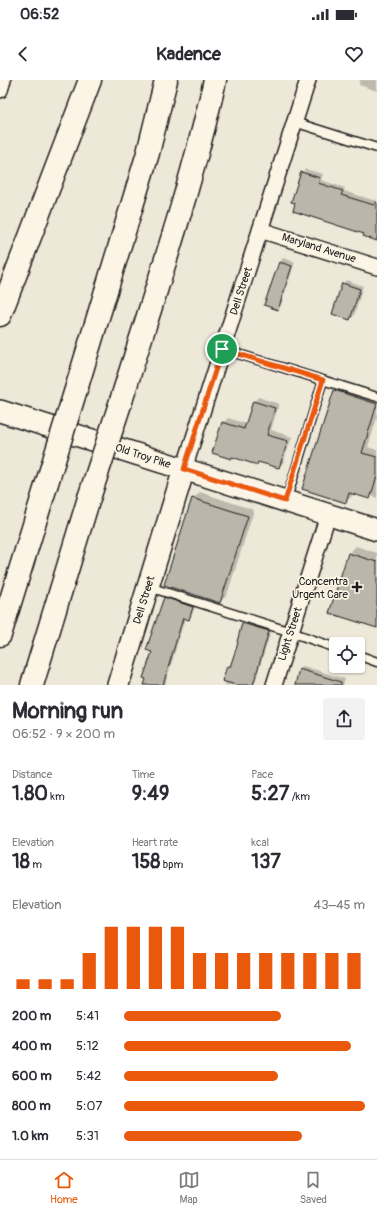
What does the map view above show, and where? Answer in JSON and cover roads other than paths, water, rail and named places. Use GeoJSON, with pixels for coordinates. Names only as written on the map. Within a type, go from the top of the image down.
{"type":"FeatureCollection","features":[{"type":"Feature","properties":{"kind":"highway"},"geometry":{"type":"LineString","coordinates":[[0,315],[90,80]]}},
{"type":"Feature","properties":{"kind":"highway"},"geometry":{"type":"LineString","coordinates":[[0,635],[148,153],[166,80]]}},
{"type":"Feature","properties":{"kind":"highway"},"geometry":{"type":"LineString","coordinates":[[32,685],[176,226],[215,80]]}},
{"type":"Feature","properties":{"kind":"main road","name":"Old Troy Pike"},"geometry":{"type":"LineString","coordinates":[[0,411],[377,530]]}},
{"type":"Feature","properties":{"kind":"main road","name":"Dell Street"},"geometry":{"type":"LineString","coordinates":[[118,685],[184,469]]}},
{"type":"Feature","properties":{"kind":"street"},"geometry":{"type":"LineString","coordinates":[[0,90],[3,80]]}},
{"type":"Feature","properties":{"kind":"street","name":"Dell Street"},"geometry":{"type":"LineString","coordinates":[[184,469],[308,80]]}},
{"type":"Feature","properties":{"kind":"street","name":"Maryland Avenue"},"geometry":{"type":"LineString","coordinates":[[260,230],[377,267]]}},
{"type":"Feature","properties":{"kind":"street","name":"Light Street"},"geometry":{"type":"LineString","coordinates":[[274,685],[328,515]]}},
{"type":"Feature","properties":{"kind":"lane"},"geometry":{"type":"LineString","coordinates":[[294,122],[377,148]]}},
{"type":"Feature","properties":{"kind":"lane"},"geometry":{"type":"LineString","coordinates":[[222,349],[377,397]]}},
{"type":"Feature","properties":{"kind":"lane"},"geometry":{"type":"LineString","coordinates":[[285,501],[323,380]]}},
{"type":"Feature","properties":{"kind":"lane"},"geometry":{"type":"LineString","coordinates":[[148,587],[329,646]]}},
{"type":"Feature","properties":{"kind":"lane"},"geometry":{"type":"LineString","coordinates":[[365,658],[377,662]]}},
{"type":"Feature","properties":{"kind":"place","name":"Concentra Urgent Care"},"geometry":{"type":"Point","coordinates":[357,587]}}]}
